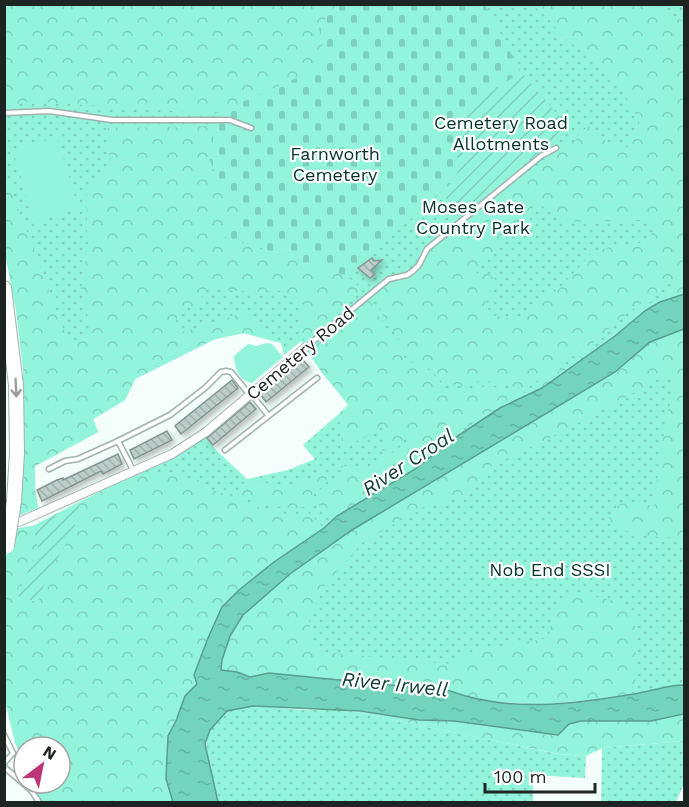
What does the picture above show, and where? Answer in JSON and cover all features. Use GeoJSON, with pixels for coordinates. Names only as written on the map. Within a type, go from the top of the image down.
{"type":"FeatureCollection","features":[{"type":"Feature","properties":{"kind":"highway"},"geometry":{"type":"LineString","coordinates":[[4,288],[16,385],[17,453],[14,501],[6,550]]}},
{"type":"Feature","properties":{"kind":"street","name":"Cemetery Road"},"geometry":{"type":"LineString","coordinates":[[19,522],[172,454],[206,432],[305,348]]}},
{"type":"Feature","properties":{"kind":"lane"},"geometry":{"type":"LineString","coordinates":[[4,113],[48,111],[112,120],[230,120],[251,128]]}},
{"type":"Feature","properties":{"kind":"lane","name":"Cemetery Road"},"geometry":{"type":"LineString","coordinates":[[305,348],[389,279],[407,275],[413,271],[419,265],[427,249],[541,156],[556,148]]}},
{"type":"Feature","properties":{"kind":"lane"},"geometry":{"type":"LineString","coordinates":[[49,469],[65,461],[78,459],[170,415],[226,370],[231,372],[268,416]]}},
{"type":"Feature","properties":{"kind":"lane"},"geometry":{"type":"LineString","coordinates":[[225,450],[317,378]]}},
{"type":"Feature","properties":{"kind":"lane"},"geometry":{"type":"LineString","coordinates":[[118,441],[134,472]]}},
{"type":"Feature","properties":{"kind":"lane"},"geometry":{"type":"LineString","coordinates":[[4,735],[13,753],[4,765],[31,790],[39,802]]}},
{"type":"Feature","properties":{"kind":"green space","name":"Moses Gate Country Park"},"geometry":{"type":"Polygon","coordinates":[[[4,5],[684,5],[684,685],[585,700],[516,703],[471,697],[449,691],[269,673],[250,677],[229,671],[185,696],[176,721],[114,771],[72,784],[72,735],[14,735],[4,696],[4,566],[13,529],[33,526],[171,459],[206,437],[217,451],[247,479],[288,470],[315,459],[303,445],[349,405],[322,373],[301,341],[284,355],[281,343],[244,333],[215,339],[135,379],[125,400],[93,419],[98,432],[35,466],[38,508],[19,515],[24,433],[23,368],[16,310],[4,249],[4,5]]]}},
{"type":"Feature","properties":{"kind":"green space"},"geometry":{"type":"Polygon","coordinates":[[[5,5],[336,5],[319,28],[327,65],[215,114],[29,101],[5,107],[5,5]]]}},
{"type":"Feature","properties":{"kind":"green space","name":"Farnworth Cemetery"},"geometry":{"type":"Polygon","coordinates":[[[336,5],[485,5],[521,72],[460,113],[457,143],[459,166],[454,181],[347,276],[224,236],[253,209],[224,193],[209,158],[215,114],[326,65],[319,27],[336,5]]]}},
{"type":"Feature","properties":{"kind":"green space"},"geometry":{"type":"Polygon","coordinates":[[[532,5],[654,5],[678,18],[684,24],[684,274],[630,311],[591,344],[525,389],[481,380],[465,387],[442,382],[429,369],[409,355],[382,314],[376,294],[395,279],[407,277],[414,272],[428,251],[557,150],[576,140],[579,133],[589,126],[610,145],[628,147],[640,121],[614,78],[562,36],[542,12],[532,5]],[[540,203],[532,204],[513,237],[475,268],[477,273],[488,273],[498,282],[487,306],[491,315],[512,319],[525,315],[541,296],[558,290],[592,253],[616,245],[634,245],[649,240],[653,231],[646,222],[627,220],[580,222],[558,217],[540,203]]]}},
{"type":"Feature","properties":{"kind":"green space","name":"Cemetery Road Allotments"},"geometry":{"type":"Polygon","coordinates":[[[521,72],[565,123],[566,130],[462,215],[441,193],[449,186],[458,170],[457,138],[460,113],[521,72]]]}},
{"type":"Feature","properties":{"kind":"green space"},"geometry":{"type":"Polygon","coordinates":[[[214,126],[209,158],[224,193],[253,209],[224,237],[347,276],[363,290],[301,341],[299,316],[305,306],[296,298],[277,290],[258,292],[199,289],[204,304],[185,308],[175,321],[182,332],[246,312],[253,322],[276,342],[244,333],[215,339],[135,379],[125,400],[93,419],[98,432],[35,466],[38,508],[19,515],[24,433],[23,368],[5,249],[4,170],[63,328],[69,339],[77,340],[90,326],[81,291],[83,268],[88,249],[86,195],[106,171],[111,158],[106,147],[108,128],[214,126]]]}},
{"type":"Feature","properties":{"kind":"green space"},"geometry":{"type":"Polygon","coordinates":[[[57,137],[79,209],[34,222],[13,150],[57,137]]]}},
{"type":"Feature","properties":{"kind":"green space"},"geometry":{"type":"Polygon","coordinates":[[[684,280],[684,294],[660,302],[646,310],[615,336],[542,388],[500,408],[593,349],[634,315],[684,280]]]}},
{"type":"Feature","properties":{"kind":"green space"},"geometry":{"type":"Polygon","coordinates":[[[369,300],[405,358],[426,373],[438,386],[464,393],[485,385],[521,393],[449,438],[438,441],[430,447],[407,438],[382,452],[385,425],[360,440],[342,447],[339,414],[348,405],[308,353],[369,300]]]}},
{"type":"Feature","properties":{"kind":"green space"},"geometry":{"type":"Polygon","coordinates":[[[684,329],[684,539],[632,533],[614,526],[608,520],[612,512],[622,504],[654,506],[660,456],[674,379],[662,377],[566,430],[488,468],[462,498],[427,505],[363,542],[326,584],[309,617],[311,639],[322,652],[449,664],[475,650],[543,639],[549,635],[553,608],[568,596],[583,594],[615,601],[635,616],[636,679],[629,695],[540,705],[469,698],[448,690],[269,673],[250,677],[237,672],[221,671],[230,636],[243,615],[290,574],[352,530],[615,372],[650,342],[684,329]]]}},
{"type":"Feature","properties":{"kind":"green space"},"geometry":{"type":"Polygon","coordinates":[[[248,344],[256,346],[272,344],[283,357],[252,383],[243,379],[238,373],[234,356],[248,344]]]}},
{"type":"Feature","properties":{"kind":"green space"},"geometry":{"type":"Polygon","coordinates":[[[405,443],[434,453],[417,468],[335,518],[316,503],[316,492],[351,467],[372,469],[405,443]]]}},
{"type":"Feature","properties":{"kind":"green space"},"geometry":{"type":"Polygon","coordinates":[[[349,462],[313,490],[310,506],[280,507],[235,493],[247,479],[282,486],[308,481],[349,462]]]}},
{"type":"Feature","properties":{"kind":"green space"},"geometry":{"type":"Polygon","coordinates":[[[168,473],[198,480],[211,489],[263,509],[291,515],[308,512],[324,528],[274,562],[222,607],[194,675],[197,684],[185,696],[168,736],[166,779],[173,802],[41,802],[38,795],[72,795],[72,735],[13,735],[5,696],[4,566],[13,529],[33,526],[38,548],[18,590],[44,585],[68,538],[71,539],[78,508],[75,504],[134,475],[168,473]]]}},
{"type":"Feature","properties":{"kind":"green space"},"geometry":{"type":"Polygon","coordinates":[[[75,504],[78,508],[72,540],[67,539],[37,602],[17,596],[38,548],[33,526],[75,504]]]}},
{"type":"Feature","properties":{"kind":"green space"},"geometry":{"type":"Polygon","coordinates":[[[253,706],[303,710],[346,710],[558,754],[586,756],[585,778],[533,775],[533,802],[218,802],[208,766],[207,742],[210,731],[216,721],[226,712],[253,706]]]}},
{"type":"Feature","properties":{"kind":"green space"},"geometry":{"type":"Polygon","coordinates":[[[346,710],[558,735],[569,724],[581,721],[651,721],[684,714],[684,741],[602,748],[586,756],[559,754],[346,710]]]}},
{"type":"Feature","properties":{"kind":"green space"},"geometry":{"type":"Polygon","coordinates":[[[684,741],[684,784],[676,802],[601,802],[602,748],[684,741]]]}},
{"type":"Feature","properties":{"kind":"water"},"geometry":{"type":"Polygon","coordinates":[[[684,294],[684,329],[650,342],[615,372],[352,530],[290,574],[243,615],[230,636],[221,670],[237,672],[250,677],[269,673],[450,691],[473,698],[519,704],[588,701],[684,685],[684,714],[651,721],[581,721],[569,724],[558,735],[454,721],[419,720],[360,711],[253,706],[227,711],[210,730],[205,744],[218,802],[173,802],[166,779],[168,736],[185,696],[197,684],[194,675],[222,607],[239,590],[337,516],[417,468],[450,441],[500,408],[542,388],[615,336],[646,310],[660,302],[684,294]]]}},
{"type":"Feature","properties":{"kind":"building"},"geometry":{"type":"Polygon","coordinates":[[[372,258],[374,261],[382,260],[371,270],[375,274],[370,278],[358,268],[372,258]]]}},
{"type":"Feature","properties":{"kind":"building"},"geometry":{"type":"Polygon","coordinates":[[[302,359],[309,367],[266,402],[260,394],[302,359]]]}},
{"type":"Feature","properties":{"kind":"building"},"geometry":{"type":"Polygon","coordinates":[[[232,380],[238,388],[181,434],[175,426],[232,380]]]}},
{"type":"Feature","properties":{"kind":"building"},"geometry":{"type":"Polygon","coordinates":[[[250,402],[256,409],[213,445],[207,438],[250,402]]]}},
{"type":"Feature","properties":{"kind":"building"},"geometry":{"type":"Polygon","coordinates":[[[167,431],[172,440],[134,459],[130,450],[167,431]]]}},
{"type":"Feature","properties":{"kind":"building"},"geometry":{"type":"Polygon","coordinates":[[[118,454],[122,464],[103,474],[101,471],[42,501],[37,490],[118,454]]]}},
{"type":"Feature","properties":{"kind":"water label","name":"River Croal"},"geometry":{"type":"Point","coordinates":[408,462]}},
{"type":"Feature","properties":{"kind":"water label","name":"River Irwell"},"geometry":{"type":"Point","coordinates":[395,684]}},
{"type":"Feature","properties":{"kind":"park label","name":"Nob End SSSI"},"geometry":{"type":"Point","coordinates":[550,569]}}]}
